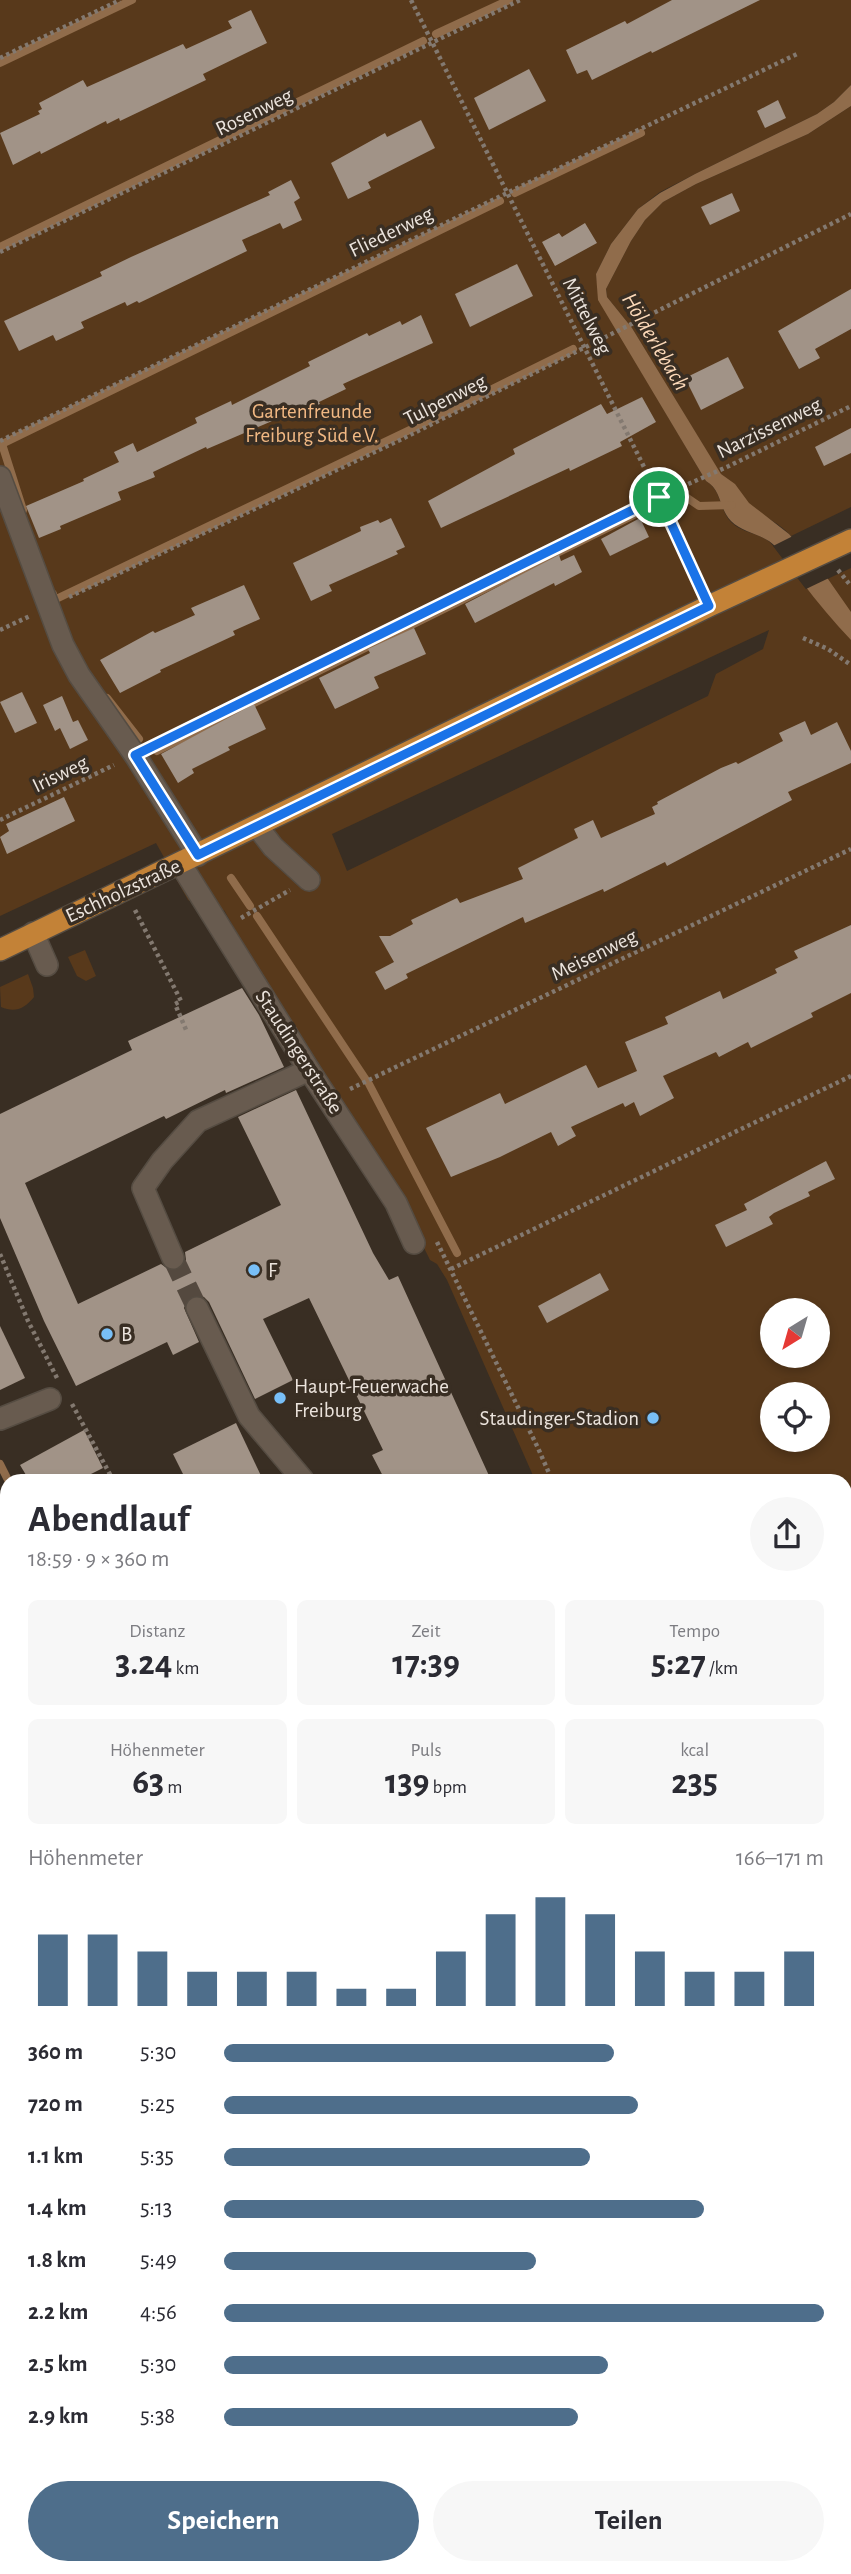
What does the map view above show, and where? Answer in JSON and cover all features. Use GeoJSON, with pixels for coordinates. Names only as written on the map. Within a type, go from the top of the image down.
{"type":"FeatureCollection","features":[{"type":"Feature","properties":{"kind":"main road","name":"Eschholzstraße"},"geometry":{"type":"LineString","coordinates":[[0,950],[709,606],[851,540]]}},
{"type":"Feature","properties":{"kind":"street","name":"Staudingerstraße"},"geometry":{"type":"LineString","coordinates":[[0,477],[63,645],[79,675],[135,755],[189,859],[309,1070],[396,1203],[414,1243]]}},
{"type":"Feature","properties":{"kind":"street"},"geometry":{"type":"LineString","coordinates":[[257,826],[273,847],[309,880]]}},
{"type":"Feature","properties":{"kind":"street"},"geometry":{"type":"LineString","coordinates":[[33,933],[47,965]]}},
{"type":"Feature","properties":{"kind":"street"},"geometry":{"type":"LineString","coordinates":[[173,1258],[143,1188],[162,1161],[198,1121],[309,1070]]}},
{"type":"Feature","properties":{"kind":"street"},"geometry":{"type":"LineString","coordinates":[[197,1308],[250,1416],[298,1474]]}},
{"type":"Feature","properties":{"kind":"street"},"geometry":{"type":"LineString","coordinates":[[0,1419],[50,1399]]}},
{"type":"Feature","properties":{"kind":"path"},"geometry":{"type":"LineString","coordinates":[[0,58],[120,0]]}},
{"type":"Feature","properties":{"kind":"path","name":"Mittelweg"},"geometry":{"type":"LineString","coordinates":[[411,0],[659,497],[709,606]]}},
{"type":"Feature","properties":{"kind":"path","name":"Rosenweg"},"geometry":{"type":"LineString","coordinates":[[0,252],[520,0]]}},
{"type":"Feature","properties":{"kind":"path","name":"Fliederweg"},"geometry":{"type":"LineString","coordinates":[[0,441],[797,54]]}},
{"type":"Feature","properties":{"kind":"path","name":"Tulpenweg"},"geometry":{"type":"LineString","coordinates":[[0,630],[404,438],[851,214]]}},
{"type":"Feature","properties":{"kind":"path","name":"Narzissenweg"},"geometry":{"type":"LineString","coordinates":[[135,755],[851,405]]}},
{"type":"Feature","properties":{"kind":"path"},"geometry":{"type":"LineString","coordinates":[[803,638],[828,649],[851,665]]}},
{"type":"Feature","properties":{"kind":"path","name":"Irisweg"},"geometry":{"type":"LineString","coordinates":[[0,820],[135,755]]}},
{"type":"Feature","properties":{"kind":"path","name":"Meisenweg"},"geometry":{"type":"LineString","coordinates":[[350,1089],[851,849]]}},
{"type":"Feature","properties":{"kind":"path"},"geometry":{"type":"LineString","coordinates":[[240,918],[309,880]]}},
{"type":"Feature","properties":{"kind":"path"},"geometry":{"type":"LineString","coordinates":[[124,891],[181,1001],[175,1004],[187,1032]]}},
{"type":"Feature","properties":{"kind":"path"},"geometry":{"type":"LineString","coordinates":[[549,1474],[452,1269],[851,1076]]}},
{"type":"Feature","properties":{"kind":"path"},"geometry":{"type":"LineString","coordinates":[[0,1254],[28,1321]]}},
{"type":"Feature","properties":{"kind":"green space","name":"Gartenfreunde Freiburg Süd e.V."},"geometry":{"type":"Polygon","coordinates":[[[0,0],[851,0],[851,85],[817,114],[660,192],[638,209],[611,244],[596,274],[599,300],[706,481],[715,490],[732,523],[767,540],[806,589],[851,568],[851,1474],[532,1474],[447,1280],[437,1264],[430,1260],[389,1177],[262,977],[224,910],[213,915],[188,900],[156,843],[0,916],[0,0]],[[769,630],[332,834],[347,871],[708,696],[716,674],[763,649],[769,630]]]}},
{"type":"Feature","properties":{"kind":"green space"},"geometry":{"type":"Polygon","coordinates":[[[851,106],[851,507],[791,536],[749,504],[721,475],[632,328],[607,297],[606,289],[631,241],[645,220],[663,202],[696,184],[808,134],[851,106]]]}},
{"type":"Feature","properties":{"kind":"green space"},"geometry":{"type":"Polygon","coordinates":[[[85,950],[96,976],[86,981],[77,976],[68,957],[85,950]]]}},
{"type":"Feature","properties":{"kind":"green space"},"geometry":{"type":"Polygon","coordinates":[[[28,974],[34,997],[19,1009],[1,1007],[0,987],[28,974]]]}},
{"type":"Feature","properties":{"kind":"shaded area"},"geometry":{"type":"Polygon","coordinates":[[[851,85],[851,106],[808,134],[696,184],[663,202],[645,220],[631,241],[606,289],[607,297],[632,328],[721,474],[735,484],[749,503],[789,534],[828,579],[851,612],[851,640],[771,542],[742,529],[727,516],[715,489],[706,481],[598,300],[596,274],[611,244],[638,209],[660,193],[695,174],[817,114],[851,85]]]}},
{"type":"Feature","properties":{"kind":"pier"},"geometry":{"type":"Polygon","coordinates":[[[795,535],[829,578],[806,589],[773,546],[795,535]]]}},
{"type":"Feature","properties":{"kind":"building"},"geometry":{"type":"Polygon","coordinates":[[[672,0],[760,0],[592,80],[587,70],[577,74],[566,50],[625,21],[627,24],[672,0]]]}},
{"type":"Feature","properties":{"kind":"building"},"geometry":{"type":"Polygon","coordinates":[[[251,10],[267,43],[203,74],[206,80],[120,121],[119,118],[107,124],[106,121],[13,165],[0,133],[40,114],[38,111],[42,109],[39,103],[83,80],[87,87],[183,44],[186,49],[232,28],[228,21],[251,10]]]}},
{"type":"Feature","properties":{"kind":"building"},"geometry":{"type":"Polygon","coordinates":[[[529,69],[546,101],[489,130],[474,98],[529,69]]]}},
{"type":"Feature","properties":{"kind":"building"},"geometry":{"type":"Polygon","coordinates":[[[778,100],[786,118],[765,128],[757,111],[778,100]]]}},
{"type":"Feature","properties":{"kind":"building"},"geometry":{"type":"Polygon","coordinates":[[[421,120],[435,148],[368,182],[371,188],[348,199],[331,163],[385,133],[387,137],[421,120]]]}},
{"type":"Feature","properties":{"kind":"building"},"geometry":{"type":"Polygon","coordinates":[[[291,180],[300,198],[294,202],[302,220],[283,229],[280,223],[242,240],[247,251],[139,303],[137,301],[127,306],[125,302],[81,322],[84,328],[56,341],[53,335],[19,351],[4,321],[102,276],[100,272],[131,257],[270,195],[268,192],[291,180]]]}},
{"type":"Feature","properties":{"kind":"building"},"geometry":{"type":"Polygon","coordinates":[[[732,193],[740,211],[710,225],[701,207],[732,193]]]}},
{"type":"Feature","properties":{"kind":"building"},"geometry":{"type":"Polygon","coordinates":[[[585,223],[597,243],[555,266],[542,242],[559,233],[562,237],[585,223]]]}},
{"type":"Feature","properties":{"kind":"building"},"geometry":{"type":"Polygon","coordinates":[[[517,264],[533,296],[470,327],[455,294],[517,264]]]}},
{"type":"Feature","properties":{"kind":"building"},"geometry":{"type":"Polygon","coordinates":[[[851,289],[851,329],[815,349],[820,358],[799,369],[778,331],[851,289]]]}},
{"type":"Feature","properties":{"kind":"building"},"geometry":{"type":"Polygon","coordinates":[[[421,315],[433,343],[343,384],[346,389],[300,414],[298,410],[207,449],[206,447],[153,472],[155,477],[118,492],[121,500],[39,538],[26,506],[84,481],[83,479],[119,462],[114,452],[133,443],[137,452],[197,423],[195,418],[231,401],[232,405],[310,366],[308,362],[367,333],[369,336],[400,321],[402,325],[421,315]]]}},
{"type":"Feature","properties":{"kind":"building"},"geometry":{"type":"Polygon","coordinates":[[[728,357],[744,388],[701,410],[685,378],[728,357]]]}},
{"type":"Feature","properties":{"kind":"building"},"geometry":{"type":"Polygon","coordinates":[[[642,397],[656,422],[620,442],[622,446],[441,528],[428,501],[515,454],[513,449],[601,404],[607,414],[642,397]]]}},
{"type":"Feature","properties":{"kind":"building"},"geometry":{"type":"Polygon","coordinates":[[[851,428],[851,453],[824,466],[815,447],[851,428]]]}},
{"type":"Feature","properties":{"kind":"building"},"geometry":{"type":"Polygon","coordinates":[[[391,518],[405,547],[396,551],[398,554],[329,585],[332,591],[311,601],[293,563],[361,531],[360,527],[391,518]]]}},
{"type":"Feature","properties":{"kind":"building"},"geometry":{"type":"Polygon","coordinates":[[[640,518],[649,537],[610,556],[601,539],[640,518]]]}},
{"type":"Feature","properties":{"kind":"building"},"geometry":{"type":"Polygon","coordinates":[[[559,555],[561,561],[574,555],[582,572],[555,586],[554,583],[475,623],[465,604],[559,555]]]}},
{"type":"Feature","properties":{"kind":"building"},"geometry":{"type":"Polygon","coordinates":[[[244,585],[260,619],[233,631],[235,635],[160,670],[161,672],[120,693],[100,660],[153,631],[155,633],[195,615],[191,608],[244,585]]]}},
{"type":"Feature","properties":{"kind":"building"},"geometry":{"type":"Polygon","coordinates":[[[414,628],[426,654],[374,677],[379,688],[335,709],[319,678],[370,653],[368,649],[414,628]]]}},
{"type":"Feature","properties":{"kind":"building"},"geometry":{"type":"Polygon","coordinates":[[[22,692],[37,723],[15,733],[0,702],[22,692]]]}},
{"type":"Feature","properties":{"kind":"building"},"geometry":{"type":"Polygon","coordinates":[[[62,696],[73,722],[78,720],[88,740],[70,749],[60,728],[55,731],[43,705],[62,696]]]}},
{"type":"Feature","properties":{"kind":"building"},"geometry":{"type":"Polygon","coordinates":[[[254,704],[266,729],[228,747],[230,750],[192,769],[194,773],[178,783],[161,754],[254,704]]]}},
{"type":"Feature","properties":{"kind":"building"},"geometry":{"type":"Polygon","coordinates":[[[805,721],[811,735],[837,722],[851,751],[851,763],[788,792],[792,800],[667,866],[665,862],[604,892],[603,889],[525,923],[523,917],[406,974],[408,978],[385,990],[375,972],[394,962],[379,936],[390,936],[413,924],[411,920],[457,898],[460,903],[523,879],[518,868],[578,838],[574,829],[593,820],[601,838],[655,814],[652,807],[658,804],[657,802],[721,768],[736,762],[738,764],[783,741],[779,733],[805,721]]]}},
{"type":"Feature","properties":{"kind":"building"},"geometry":{"type":"Polygon","coordinates":[[[64,797],[75,821],[7,854],[0,837],[9,831],[6,824],[64,797]]]}},
{"type":"Feature","properties":{"kind":"building"},"geometry":{"type":"Polygon","coordinates":[[[851,925],[851,993],[811,1013],[813,1017],[751,1048],[748,1042],[719,1057],[716,1052],[663,1076],[674,1098],[640,1116],[634,1102],[625,1107],[623,1103],[571,1127],[576,1136],[558,1146],[551,1132],[451,1177],[426,1128],[500,1093],[505,1104],[586,1065],[598,1088],[637,1071],[625,1042],[668,1024],[665,1017],[720,991],[723,999],[777,973],[775,969],[798,958],[794,951],[851,925]]]}},
{"type":"Feature","properties":{"kind":"building"},"geometry":{"type":"Polygon","coordinates":[[[242,988],[259,1015],[284,1067],[226,1093],[225,1090],[166,1119],[164,1116],[25,1183],[78,1304],[161,1264],[171,1271],[179,1270],[186,1260],[185,1252],[281,1205],[238,1117],[296,1090],[373,1253],[389,1280],[398,1276],[488,1474],[382,1474],[372,1455],[383,1450],[309,1298],[263,1319],[293,1380],[255,1399],[209,1302],[197,1295],[187,1300],[184,1308],[199,1342],[173,1355],[167,1342],[76,1386],[44,1321],[0,1218],[0,1114],[132,1050],[128,1041],[242,988]]]}},
{"type":"Feature","properties":{"kind":"building"},"geometry":{"type":"Polygon","coordinates":[[[826,1161],[835,1179],[808,1192],[810,1196],[774,1213],[769,1217],[773,1224],[726,1247],[715,1225],[747,1210],[744,1204],[826,1161]]]}},
{"type":"Feature","properties":{"kind":"building"},"geometry":{"type":"Polygon","coordinates":[[[600,1273],[609,1290],[547,1323],[538,1306],[600,1273]]]}},
{"type":"Feature","properties":{"kind":"building"},"geometry":{"type":"Polygon","coordinates":[[[0,1326],[25,1378],[0,1390],[0,1326]]]}},
{"type":"Feature","properties":{"kind":"building"},"geometry":{"type":"Polygon","coordinates":[[[236,1423],[260,1474],[183,1474],[173,1454],[236,1423]]]}},
{"type":"Feature","properties":{"kind":"building"},"geometry":{"type":"Polygon","coordinates":[[[84,1430],[103,1468],[91,1474],[25,1474],[20,1465],[84,1430]]]}},
{"type":"Feature","properties":{"kind":"waterway"},"geometry":{"type":"LineString","coordinates":[[0,63],[132,0]]}},
{"type":"Feature","properties":{"kind":"waterway"},"geometry":{"type":"LineString","coordinates":[[436,34],[509,0]]}},
{"type":"Feature","properties":{"kind":"waterway"},"geometry":{"type":"LineString","coordinates":[[0,247],[423,41]]}},
{"type":"Feature","properties":{"kind":"waterway"},"geometry":{"type":"LineString","coordinates":[[515,193],[641,133]]}},
{"type":"Feature","properties":{"kind":"waterway"},"geometry":{"type":"LineString","coordinates":[[23,510],[2,444],[500,201]]}},
{"type":"Feature","properties":{"kind":"waterway"},"geometry":{"type":"LineString","coordinates":[[53,594],[54,600],[573,349]]}},
{"type":"Feature","properties":{"kind":"waterway"},"geometry":{"type":"LineString","coordinates":[[669,499],[680,493],[699,506],[732,505]]}},
{"type":"Feature","properties":{"kind":"waterway"},"geometry":{"type":"LineString","coordinates":[[157,751],[654,505]]}},
{"type":"Feature","properties":{"kind":"waterway"},"geometry":{"type":"LineString","coordinates":[[107,698],[139,739]]}},
{"type":"Feature","properties":{"kind":"waterway"},"geometry":{"type":"LineString","coordinates":[[231,878],[250,906]]}},
{"type":"Feature","properties":{"kind":"waterway"},"geometry":{"type":"LineString","coordinates":[[257,916],[366,1080]]}},
{"type":"Feature","properties":{"kind":"waterway"},"geometry":{"type":"LineString","coordinates":[[369,1084],[457,1253]]}},
{"type":"Feature","properties":{"kind":"waterway"},"geometry":{"type":"LineString","coordinates":[[0,1464],[5,1474]]}},
{"type":"Feature","properties":{"kind":"tunnel"},"geometry":{"type":"LineString","coordinates":[[173,1258],[197,1308]]}},
{"type":"Feature","properties":{"kind":"place","name":"F"},"geometry":{"type":"Point","coordinates":[254,1270]}},
{"type":"Feature","properties":{"kind":"place","name":"B"},"geometry":{"type":"Point","coordinates":[107,1334]}},
{"type":"Feature","properties":{"kind":"place","name":"Haupt-Feuerwache Freiburg"},"geometry":{"type":"Point","coordinates":[280,1398]}},
{"type":"Feature","properties":{"kind":"place","name":"Staudinger-Stadion"},"geometry":{"type":"Point","coordinates":[653,1418]}},
{"type":"Feature","properties":{"kind":"route"},"geometry":{"type":"LineString","coordinates":[[659,497],[709,606],[445,736],[198,855],[135,755],[659,497]]}},
{"type":"Feature","properties":{"kind":"water label","name":"Hölderlebach"},"geometry":{"type":"Point","coordinates":[655,342]}}]}
